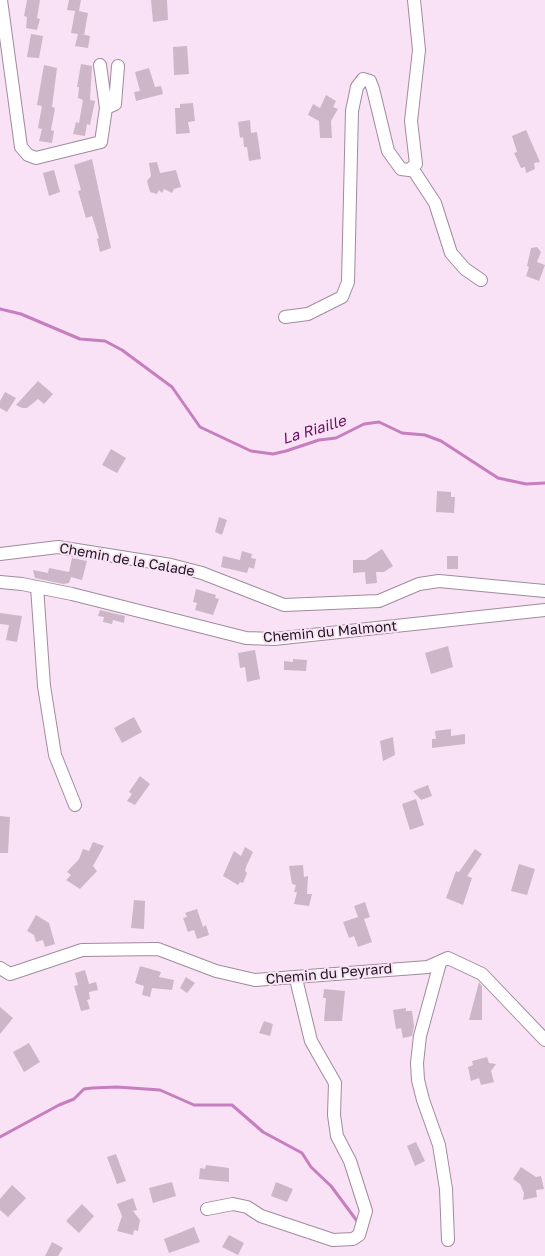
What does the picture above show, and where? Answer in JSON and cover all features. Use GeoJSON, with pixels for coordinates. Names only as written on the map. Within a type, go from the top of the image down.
{"type":"FeatureCollection","features":[{"type":"Feature","properties":{"kind":"street"},"geometry":{"type":"LineString","coordinates":[[1,0],[21,148],[28,155],[36,158],[92,146],[101,142],[106,108],[100,65]]}},
{"type":"Feature","properties":{"kind":"street"},"geometry":{"type":"LineString","coordinates":[[285,317],[308,314],[342,297],[348,282],[352,111],[357,87],[363,79],[370,81],[373,89],[388,151],[401,169],[409,170],[416,164],[411,121],[419,50],[414,0]]}},
{"type":"Feature","properties":{"kind":"street"},"geometry":{"type":"LineString","coordinates":[[106,108],[115,104],[118,66]]}},
{"type":"Feature","properties":{"kind":"street"},"geometry":{"type":"LineString","coordinates":[[412,168],[435,203],[452,253],[465,269],[481,280]]}},
{"type":"Feature","properties":{"kind":"street","name":"Chemin de la Calade"},"geometry":{"type":"LineString","coordinates":[[0,554],[58,548],[170,565],[202,573],[284,605],[379,601],[419,584],[439,581],[545,591]]}},
{"type":"Feature","properties":{"kind":"street","name":"Chemin du Malmont"},"geometry":{"type":"LineString","coordinates":[[0,582],[37,587],[246,638],[274,639],[545,610]]}},
{"type":"Feature","properties":{"kind":"street"},"geometry":{"type":"LineString","coordinates":[[37,587],[44,686],[55,754],[75,805]]}},
{"type":"Feature","properties":{"kind":"street","name":"Chemin du Peyrard"},"geometry":{"type":"LineString","coordinates":[[0,968],[10,974],[82,950],[158,949],[216,971],[255,980],[296,979],[394,968],[428,968],[448,958],[482,974],[545,1040]]}},
{"type":"Feature","properties":{"kind":"street"},"geometry":{"type":"LineString","coordinates":[[440,963],[420,1036],[417,1063],[418,1080],[440,1152],[446,1189],[448,1240]]}},
{"type":"Feature","properties":{"kind":"street"},"geometry":{"type":"LineString","coordinates":[[207,1209],[233,1204],[247,1207],[261,1216],[333,1240],[353,1239],[359,1235],[366,1211],[350,1161],[337,1136],[334,1114],[334,1082],[311,1041],[296,979]]}},
{"type":"Feature","properties":{"kind":"building"},"geometry":{"type":"Polygon","coordinates":[[[27,0],[40,0],[37,18],[40,19],[37,30],[26,28],[27,17],[24,16],[27,0]]]}},
{"type":"Feature","properties":{"kind":"building"},"geometry":{"type":"Polygon","coordinates":[[[69,0],[81,0],[79,11],[88,13],[84,35],[90,36],[88,48],[75,46],[78,34],[71,33],[75,11],[67,10],[69,0]]]}},
{"type":"Feature","properties":{"kind":"building"},"geometry":{"type":"Polygon","coordinates":[[[151,0],[167,0],[168,20],[153,22],[151,0]]]}},
{"type":"Feature","properties":{"kind":"building"},"geometry":{"type":"Polygon","coordinates":[[[31,34],[43,36],[39,58],[27,57],[31,34]]]}},
{"type":"Feature","properties":{"kind":"building"},"geometry":{"type":"Polygon","coordinates":[[[187,46],[189,74],[174,75],[173,47],[187,46]]]}},
{"type":"Feature","properties":{"kind":"building"},"geometry":{"type":"Polygon","coordinates":[[[81,64],[92,66],[90,100],[95,101],[90,125],[87,124],[85,136],[73,134],[76,122],[79,123],[83,100],[78,98],[79,87],[77,87],[81,64]]]}},
{"type":"Feature","properties":{"kind":"building"},"geometry":{"type":"Polygon","coordinates":[[[44,65],[57,68],[52,107],[55,108],[51,130],[54,131],[52,143],[39,141],[42,129],[38,128],[42,106],[37,105],[44,65]]]}},
{"type":"Feature","properties":{"kind":"building"},"geometry":{"type":"Polygon","coordinates":[[[149,68],[155,87],[161,86],[163,94],[136,101],[134,92],[140,91],[135,72],[149,68]]]}},
{"type":"Feature","properties":{"kind":"building"},"geometry":{"type":"Polygon","coordinates":[[[326,95],[336,101],[333,107],[338,109],[331,121],[332,138],[320,138],[319,121],[308,115],[313,104],[320,108],[326,95]]]}},
{"type":"Feature","properties":{"kind":"building"},"geometry":{"type":"Polygon","coordinates":[[[193,103],[195,121],[188,122],[190,133],[176,134],[175,108],[180,108],[180,104],[193,103]]]}},
{"type":"Feature","properties":{"kind":"building"},"geometry":{"type":"Polygon","coordinates":[[[250,120],[251,133],[257,132],[261,159],[249,161],[247,147],[244,147],[243,137],[240,138],[238,122],[250,120]]]}},
{"type":"Feature","properties":{"kind":"building"},"geometry":{"type":"Polygon","coordinates":[[[526,130],[540,162],[534,163],[535,169],[526,173],[525,167],[521,168],[514,153],[517,152],[512,136],[526,130]]]}},
{"type":"Feature","properties":{"kind":"building"},"geometry":{"type":"Polygon","coordinates":[[[92,159],[111,248],[100,252],[97,239],[99,238],[92,216],[86,218],[78,191],[81,190],[74,165],[92,159]]]}},
{"type":"Feature","properties":{"kind":"building"},"geometry":{"type":"Polygon","coordinates":[[[157,162],[160,173],[176,170],[181,187],[174,189],[172,193],[164,189],[162,193],[159,190],[157,194],[150,192],[147,181],[151,176],[149,163],[157,162]]]}},
{"type":"Feature","properties":{"kind":"building"},"geometry":{"type":"Polygon","coordinates":[[[54,170],[60,192],[49,196],[43,173],[54,170]]]}},
{"type":"Feature","properties":{"kind":"building"},"geometry":{"type":"Polygon","coordinates":[[[537,247],[541,252],[537,262],[545,265],[539,281],[526,276],[531,248],[537,247]]]}},
{"type":"Feature","properties":{"kind":"building"},"geometry":{"type":"Polygon","coordinates":[[[38,381],[53,394],[44,404],[38,399],[27,408],[16,405],[38,381]]]}},
{"type":"Feature","properties":{"kind":"building"},"geometry":{"type":"Polygon","coordinates":[[[5,392],[16,398],[7,412],[0,408],[0,401],[5,392]]]}},
{"type":"Feature","properties":{"kind":"building"},"geometry":{"type":"Polygon","coordinates":[[[111,449],[126,458],[117,473],[102,465],[111,449]]]}},
{"type":"Feature","properties":{"kind":"building"},"geometry":{"type":"Polygon","coordinates":[[[437,491],[451,492],[451,497],[455,497],[454,513],[436,512],[437,491]]]}},
{"type":"Feature","properties":{"kind":"building"},"geometry":{"type":"Polygon","coordinates":[[[219,517],[227,520],[222,535],[215,532],[219,517]]]}},
{"type":"Feature","properties":{"kind":"building"},"geometry":{"type":"Polygon","coordinates":[[[382,549],[393,566],[384,572],[376,572],[377,583],[366,584],[365,572],[353,573],[353,560],[365,560],[382,549]]]}},
{"type":"Feature","properties":{"kind":"building"},"geometry":{"type":"Polygon","coordinates":[[[242,551],[252,554],[251,558],[256,559],[254,569],[249,567],[247,573],[221,567],[223,556],[240,560],[242,551]]]}},
{"type":"Feature","properties":{"kind":"building"},"geometry":{"type":"Polygon","coordinates":[[[447,556],[458,556],[458,569],[447,569],[447,556]]]}},
{"type":"Feature","properties":{"kind":"building"},"geometry":{"type":"Polygon","coordinates":[[[72,558],[87,561],[82,580],[71,577],[69,583],[63,584],[35,578],[33,570],[48,573],[49,568],[69,572],[72,558]]]}},
{"type":"Feature","properties":{"kind":"building"},"geometry":{"type":"Polygon","coordinates":[[[196,589],[216,595],[215,598],[219,599],[213,615],[195,610],[197,603],[193,602],[196,589]]]}},
{"type":"Feature","properties":{"kind":"building"},"geometry":{"type":"Polygon","coordinates":[[[100,610],[125,616],[124,623],[113,620],[112,624],[103,622],[104,617],[98,616],[100,610]]]}},
{"type":"Feature","properties":{"kind":"building"},"geometry":{"type":"Polygon","coordinates":[[[0,613],[22,616],[17,642],[6,640],[9,625],[0,624],[0,613]]]}},
{"type":"Feature","properties":{"kind":"building"},"geometry":{"type":"Polygon","coordinates":[[[448,646],[453,667],[431,674],[425,653],[448,646]]]}},
{"type":"Feature","properties":{"kind":"building"},"geometry":{"type":"Polygon","coordinates":[[[255,650],[260,679],[247,682],[245,667],[240,668],[238,653],[255,650]]]}},
{"type":"Feature","properties":{"kind":"building"},"geometry":{"type":"Polygon","coordinates":[[[293,659],[307,660],[306,671],[284,670],[284,661],[293,662],[293,659]]]}},
{"type":"Feature","properties":{"kind":"building"},"geometry":{"type":"Polygon","coordinates":[[[134,717],[142,732],[122,743],[114,728],[134,717]]]}},
{"type":"Feature","properties":{"kind":"building"},"geometry":{"type":"Polygon","coordinates":[[[451,729],[451,736],[465,734],[465,744],[432,748],[432,739],[436,739],[435,731],[451,729]]]}},
{"type":"Feature","properties":{"kind":"building"},"geometry":{"type":"Polygon","coordinates":[[[393,737],[395,755],[383,761],[380,741],[393,737]]]}},
{"type":"Feature","properties":{"kind":"building"},"geometry":{"type":"Polygon","coordinates":[[[140,776],[150,784],[135,805],[127,801],[132,794],[129,792],[140,776]]]}},
{"type":"Feature","properties":{"kind":"building"},"geometry":{"type":"Polygon","coordinates":[[[428,785],[432,796],[421,800],[413,791],[428,785]]]}},
{"type":"Feature","properties":{"kind":"building"},"geometry":{"type":"Polygon","coordinates":[[[416,799],[424,825],[410,830],[402,804],[416,799]]]}},
{"type":"Feature","properties":{"kind":"building"},"geometry":{"type":"Polygon","coordinates":[[[0,816],[10,817],[8,853],[0,853],[0,816]]]}},
{"type":"Feature","properties":{"kind":"building"},"geometry":{"type":"Polygon","coordinates":[[[93,842],[104,846],[93,866],[97,871],[80,889],[66,880],[71,875],[67,872],[79,859],[83,849],[89,851],[93,842]]]}},
{"type":"Feature","properties":{"kind":"building"},"geometry":{"type":"Polygon","coordinates":[[[245,847],[253,852],[246,867],[245,871],[247,873],[243,883],[240,882],[238,885],[223,876],[234,851],[241,856],[245,847]]]}},
{"type":"Feature","properties":{"kind":"building"},"geometry":{"type":"Polygon","coordinates":[[[475,849],[482,854],[467,876],[472,878],[463,905],[446,898],[456,871],[459,872],[475,849]]]}},
{"type":"Feature","properties":{"kind":"building"},"geometry":{"type":"Polygon","coordinates":[[[519,864],[535,869],[527,895],[511,891],[519,864]]]}},
{"type":"Feature","properties":{"kind":"building"},"geometry":{"type":"Polygon","coordinates":[[[303,865],[304,877],[308,876],[307,894],[312,894],[309,906],[294,904],[297,892],[294,892],[296,885],[292,884],[289,866],[303,865]]]}},
{"type":"Feature","properties":{"kind":"building"},"geometry":{"type":"Polygon","coordinates":[[[134,900],[145,901],[144,929],[131,928],[134,900]]]}},
{"type":"Feature","properties":{"kind":"building"},"geometry":{"type":"Polygon","coordinates":[[[365,902],[370,917],[364,919],[372,942],[358,947],[354,936],[349,938],[343,922],[358,917],[354,906],[365,902]]]}},
{"type":"Feature","properties":{"kind":"building"},"geometry":{"type":"Polygon","coordinates":[[[197,909],[203,927],[206,925],[209,935],[197,939],[194,930],[188,932],[183,918],[187,917],[185,913],[197,909]]]}},
{"type":"Feature","properties":{"kind":"building"},"geometry":{"type":"Polygon","coordinates":[[[36,915],[49,923],[55,944],[45,947],[43,940],[36,942],[34,935],[27,931],[36,915]]]}},
{"type":"Feature","properties":{"kind":"building"},"geometry":{"type":"Polygon","coordinates":[[[140,966],[161,972],[159,977],[174,980],[172,990],[152,988],[150,997],[142,995],[144,986],[135,983],[140,966]]]}},
{"type":"Feature","properties":{"kind":"building"},"geometry":{"type":"Polygon","coordinates":[[[85,970],[89,984],[96,982],[98,990],[89,992],[90,999],[87,1000],[90,1009],[81,1011],[74,986],[78,985],[75,973],[85,970]]]}},
{"type":"Feature","properties":{"kind":"building"},"geometry":{"type":"Polygon","coordinates":[[[186,977],[195,983],[187,993],[180,988],[186,977]]]}},
{"type":"Feature","properties":{"kind":"building"},"geometry":{"type":"Polygon","coordinates":[[[479,982],[482,986],[482,1020],[469,1020],[479,982]]]}},
{"type":"Feature","properties":{"kind":"building"},"geometry":{"type":"Polygon","coordinates":[[[324,989],[345,991],[342,1021],[324,1021],[326,998],[323,998],[324,989]]]}},
{"type":"Feature","properties":{"kind":"building"},"geometry":{"type":"Polygon","coordinates":[[[0,1007],[13,1018],[0,1034],[0,1007]]]}},
{"type":"Feature","properties":{"kind":"building"},"geometry":{"type":"Polygon","coordinates":[[[406,1008],[406,1011],[412,1011],[414,1026],[412,1036],[403,1038],[401,1028],[396,1029],[393,1010],[406,1008]]]}},
{"type":"Feature","properties":{"kind":"building"},"geometry":{"type":"Polygon","coordinates":[[[264,1021],[273,1024],[270,1036],[259,1033],[264,1021]]]}},
{"type":"Feature","properties":{"kind":"building"},"geometry":{"type":"Polygon","coordinates":[[[29,1043],[40,1062],[24,1072],[13,1052],[29,1043]]]}},
{"type":"Feature","properties":{"kind":"building"},"geometry":{"type":"Polygon","coordinates":[[[487,1057],[489,1063],[496,1064],[491,1071],[494,1082],[481,1085],[479,1078],[471,1081],[468,1067],[473,1065],[472,1061],[487,1057]]]}},
{"type":"Feature","properties":{"kind":"building"},"geometry":{"type":"Polygon","coordinates":[[[416,1142],[425,1161],[415,1166],[407,1146],[416,1142]]]}},
{"type":"Feature","properties":{"kind":"building"},"geometry":{"type":"Polygon","coordinates":[[[116,1154],[126,1181],[117,1184],[107,1157],[116,1154]]]}},
{"type":"Feature","properties":{"kind":"building"},"geometry":{"type":"Polygon","coordinates":[[[206,1165],[229,1168],[229,1182],[199,1179],[200,1168],[205,1169],[206,1165]]]}},
{"type":"Feature","properties":{"kind":"building"},"geometry":{"type":"Polygon","coordinates":[[[521,1167],[536,1177],[541,1176],[544,1189],[536,1190],[537,1197],[523,1200],[524,1193],[520,1184],[513,1179],[521,1167]]]}},
{"type":"Feature","properties":{"kind":"building"},"geometry":{"type":"Polygon","coordinates":[[[172,1182],[176,1196],[153,1203],[149,1188],[172,1182]]]}},
{"type":"Feature","properties":{"kind":"building"},"geometry":{"type":"Polygon","coordinates":[[[276,1182],[293,1189],[287,1202],[271,1196],[276,1182]]]}},
{"type":"Feature","properties":{"kind":"building"},"geometry":{"type":"Polygon","coordinates":[[[12,1185],[26,1198],[8,1217],[0,1210],[0,1199],[12,1185]]]}},
{"type":"Feature","properties":{"kind":"building"},"geometry":{"type":"Polygon","coordinates":[[[133,1198],[137,1210],[133,1211],[140,1220],[138,1231],[134,1230],[133,1235],[117,1231],[122,1216],[117,1204],[133,1198]]]}},
{"type":"Feature","properties":{"kind":"building"},"geometry":{"type":"Polygon","coordinates":[[[82,1204],[94,1216],[79,1233],[66,1221],[82,1204]]]}},
{"type":"Feature","properties":{"kind":"building"},"geometry":{"type":"Polygon","coordinates":[[[194,1227],[200,1242],[169,1253],[164,1239],[194,1227]]]}},
{"type":"Feature","properties":{"kind":"building"},"geometry":{"type":"Polygon","coordinates":[[[229,1235],[244,1243],[238,1255],[222,1247],[229,1235]]]}},
{"type":"Feature","properties":{"kind":"building"},"geometry":{"type":"Polygon","coordinates":[[[52,1242],[63,1248],[58,1256],[45,1256],[52,1242]]]}},
{"type":"Feature","properties":{"kind":"waterway","name":"La Riaille"},"geometry":{"type":"LineString","coordinates":[[0,309],[21,314],[80,339],[105,341],[122,350],[172,387],[200,427],[251,451],[273,454],[319,440],[336,438],[364,424],[379,422],[402,433],[425,435],[441,441],[498,478],[526,484],[545,483]]}},
{"type":"Feature","properties":{"kind":"waterway"},"geometry":{"type":"LineString","coordinates":[[0,1137],[59,1105],[74,1099],[84,1089],[117,1087],[160,1090],[194,1105],[232,1105],[263,1132],[302,1153],[311,1167],[331,1186],[357,1221]]}}]}
